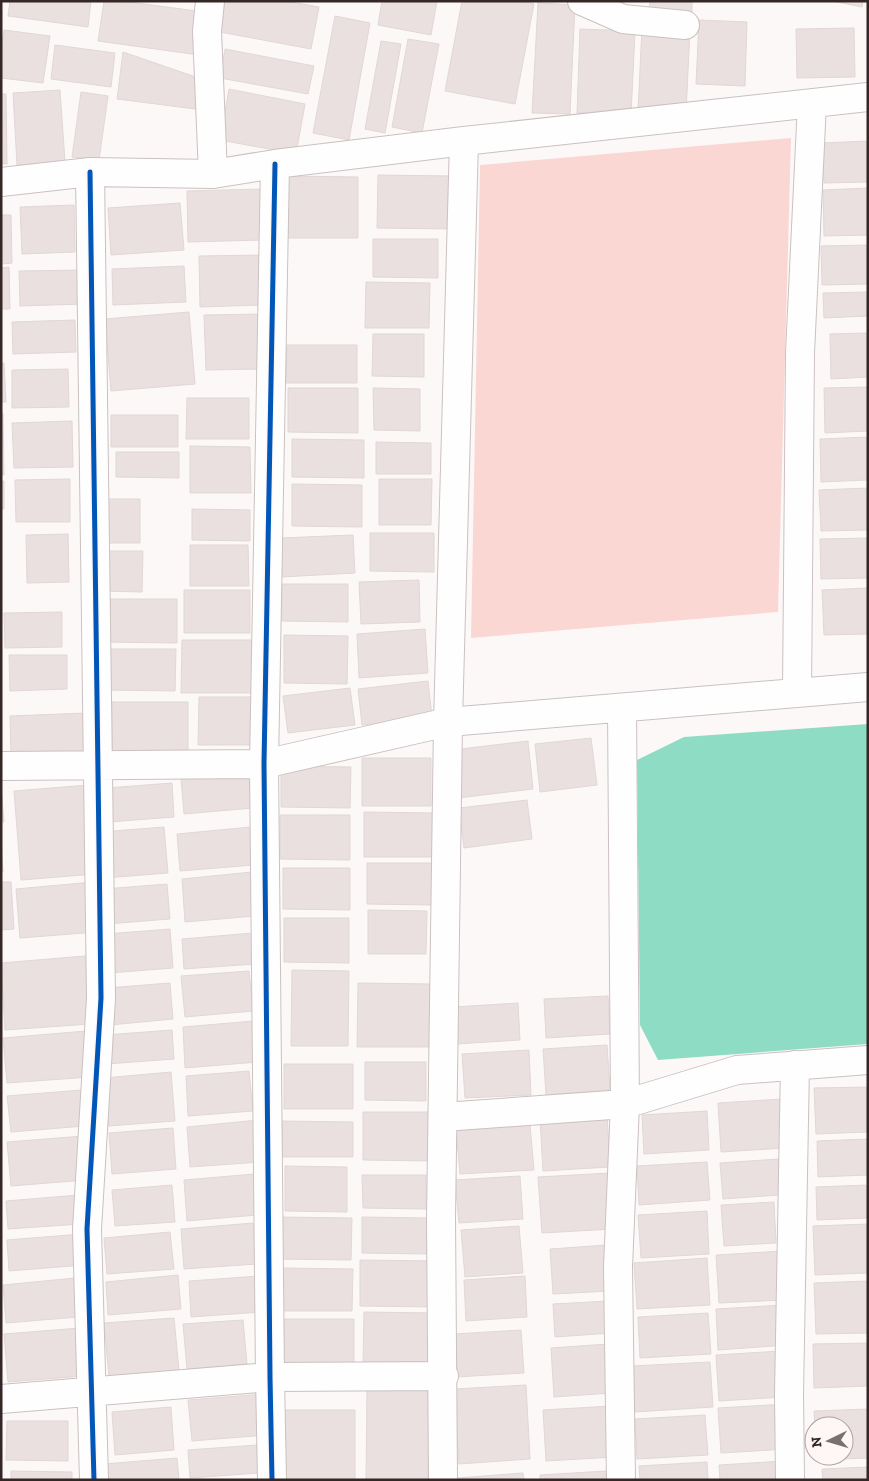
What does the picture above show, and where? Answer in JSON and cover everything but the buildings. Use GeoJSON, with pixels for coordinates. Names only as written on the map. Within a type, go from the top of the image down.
{"type":"FeatureCollection","features":[{"type":"Feature","properties":{"kind":"street"},"geometry":{"type":"LineString","coordinates":[[210,1],[208,32],[212,174]]}},
{"type":"Feature","properties":{"kind":"street"},"geometry":{"type":"LineString","coordinates":[[582,1],[623,19],[685,25]]}},
{"type":"Feature","properties":{"kind":"street"},"geometry":{"type":"LineString","coordinates":[[1,182],[90,172],[212,174],[275,164],[464,141],[868,97]]}},
{"type":"Feature","properties":{"kind":"street"},"geometry":{"type":"LineString","coordinates":[[797,693],[800,352],[812,103]]}},
{"type":"Feature","properties":{"kind":"street"},"geometry":{"type":"LineString","coordinates":[[444,1480],[442,1219],[448,722],[464,141]]}},
{"type":"Feature","properties":{"kind":"street"},"geometry":{"type":"LineString","coordinates":[[272,1480],[264,764],[275,164]]}},
{"type":"Feature","properties":{"kind":"street"},"geometry":{"type":"LineString","coordinates":[[90,172],[101,998],[87,1229],[90,1393],[94,1480]]}},
{"type":"Feature","properties":{"kind":"street"},"geometry":{"type":"LineString","coordinates":[[1,766],[264,764],[448,722],[868,687]]}},
{"type":"Feature","properties":{"kind":"street"},"geometry":{"type":"LineString","coordinates":[[621,1480],[618,1267],[625,1104],[622,709]]}},
{"type":"Feature","properties":{"kind":"street"},"geometry":{"type":"LineString","coordinates":[[443,1117],[625,1104],[737,1070],[868,1060]]}},
{"type":"Feature","properties":{"kind":"street"},"geometry":{"type":"LineString","coordinates":[[790,1480],[795,1065]]}},
{"type":"Feature","properties":{"kind":"street"},"geometry":{"type":"LineString","coordinates":[[1,1399],[270,1377],[444,1376]]}},
{"type":"Feature","properties":{"kind":"shaded area"},"geometry":{"type":"Polygon","coordinates":[[[791,138],[778,612],[471,638],[480,165],[791,138]]]}},
{"type":"Feature","properties":{"kind":"shaded area"},"geometry":{"type":"Polygon","coordinates":[[[868,724],[868,1044],[658,1060],[640,1025],[637,760],[684,737],[868,724]]]}},
{"type":"Feature","properties":{"kind":"cycle path"},"geometry":{"type":"LineString","coordinates":[[272,1480],[264,764],[275,164]]}},
{"type":"Feature","properties":{"kind":"cycle path"},"geometry":{"type":"LineString","coordinates":[[90,172],[101,998],[87,1229],[94,1480]]}}]}
